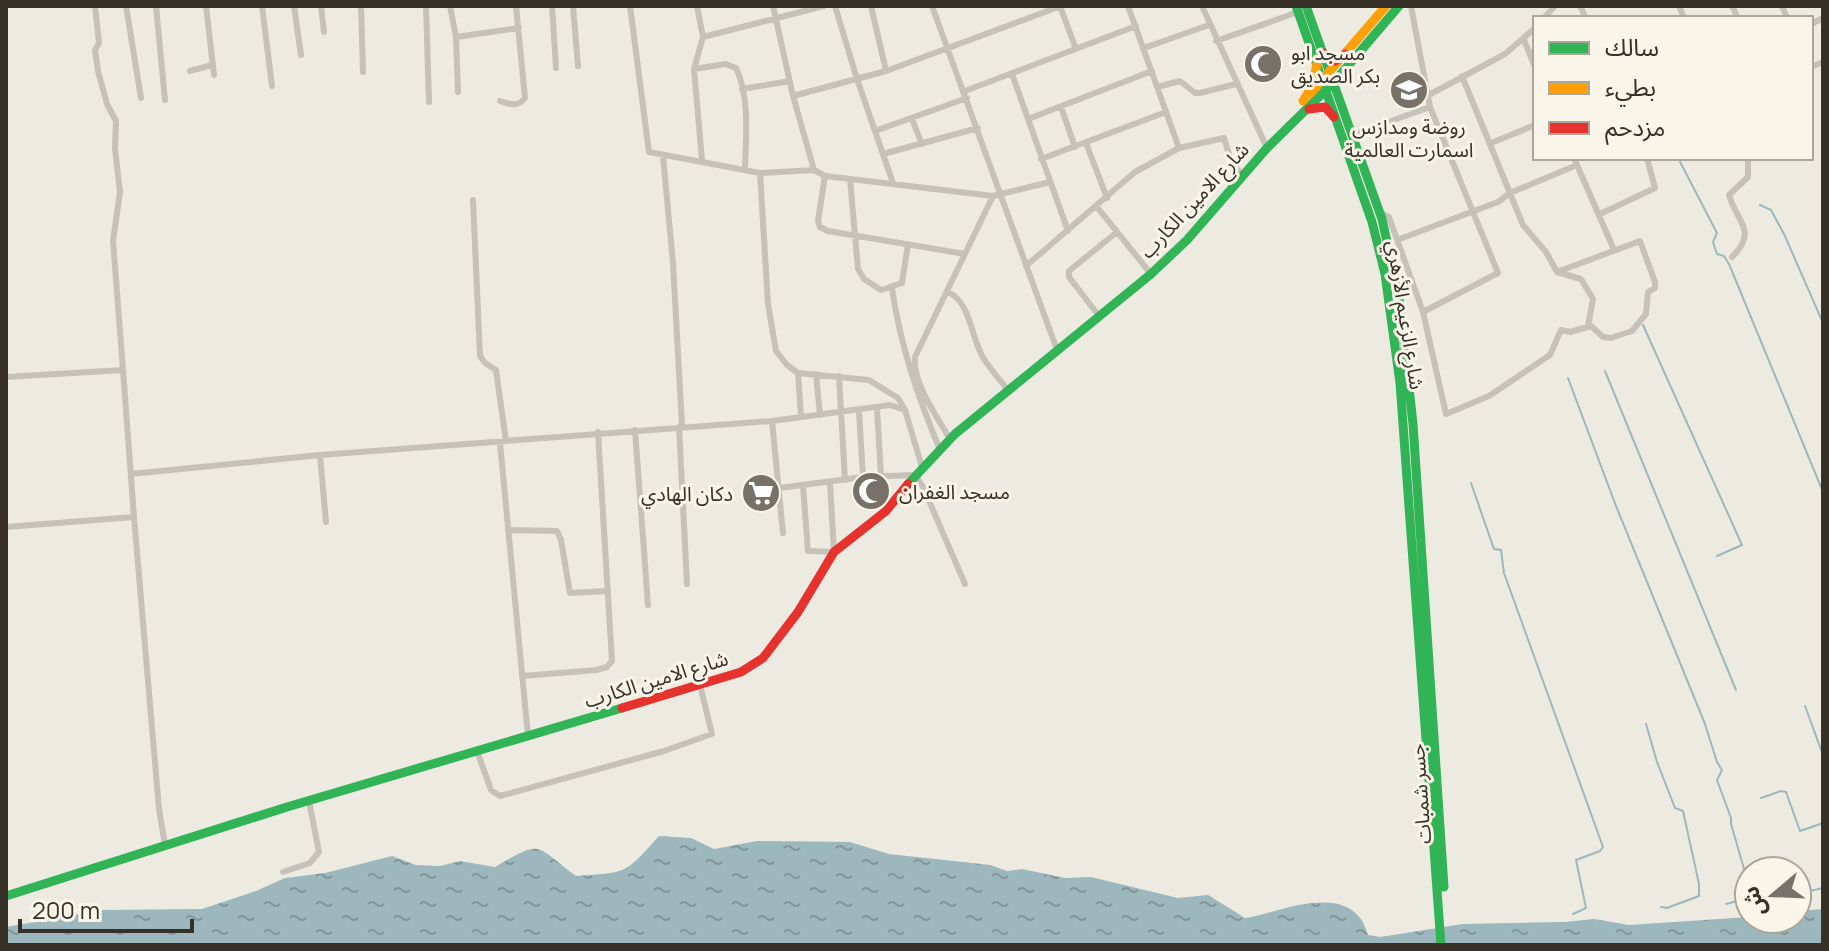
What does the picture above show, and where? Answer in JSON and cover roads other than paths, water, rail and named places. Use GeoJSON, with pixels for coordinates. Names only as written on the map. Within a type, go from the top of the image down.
{"type":"FeatureCollection","features":[{"type":"Feature","properties":{"kind":"main road"},"geometry":{"type":"LineString","coordinates":[[1306,105],[1386,6]]}},
{"type":"Feature","properties":{"kind":"main road"},"geometry":{"type":"LineString","coordinates":[[1329,80],[1341,73],[1399,6]]}},
{"type":"Feature","properties":{"kind":"main road","name":"شارع الزعيم الأزهري"},"geometry":{"type":"LineString","coordinates":[[1300,8],[1323,51],[1340,127],[1372,222],[1393,323],[1424,641]]}},
{"type":"Feature","properties":{"kind":"main road","name":"شارع الزعيم الأزهري"},"geometry":{"type":"LineString","coordinates":[[1300,8],[1317,62],[1338,95],[1380,212],[1395,271],[1408,362],[1424,641]]}},
{"type":"Feature","properties":{"kind":"main road"},"geometry":{"type":"LineString","coordinates":[[1323,51],[1330,60],[1335,61],[1345,54]]}},
{"type":"Feature","properties":{"kind":"main road","name":"شارع الامين الكارب"},"geometry":{"type":"LineString","coordinates":[[6,896],[309,801],[741,672],[763,658],[798,612],[834,552],[886,511],[950,439],[1151,274],[1187,240],[1306,105],[1317,62]]}},
{"type":"Feature","properties":{"kind":"main road"},"geometry":{"type":"LineString","coordinates":[[1338,95],[1341,73]]}},
{"type":"Feature","properties":{"kind":"main road"},"geometry":{"type":"LineString","coordinates":[[1306,105],[1325,107],[1340,127]]}},
{"type":"Feature","properties":{"kind":"main road","name":"جسر شمبات"},"geometry":{"type":"LineString","coordinates":[[1424,641],[1441,945]]}},
{"type":"Feature","properties":{"kind":"main road","name":"جسر شمبات"},"geometry":{"type":"LineString","coordinates":[[1424,641],[1448,945]]}},
{"type":"Feature","properties":{"kind":"street"},"geometry":{"type":"LineString","coordinates":[[95,6],[98,71],[107,104],[116,121],[115,149],[120,192],[113,241],[159,809],[165,845]]}},
{"type":"Feature","properties":{"kind":"street"},"geometry":{"type":"LineString","coordinates":[[126,6],[141,98]]}},
{"type":"Feature","properties":{"kind":"street"},"geometry":{"type":"LineString","coordinates":[[156,6],[165,100]]}},
{"type":"Feature","properties":{"kind":"street"},"geometry":{"type":"LineString","coordinates":[[206,6],[214,75]]}},
{"type":"Feature","properties":{"kind":"street"},"geometry":{"type":"LineString","coordinates":[[262,6],[272,86]]}},
{"type":"Feature","properties":{"kind":"street"},"geometry":{"type":"LineString","coordinates":[[294,6],[301,55]]}},
{"type":"Feature","properties":{"kind":"street"},"geometry":{"type":"LineString","coordinates":[[321,6],[324,32]]}},
{"type":"Feature","properties":{"kind":"street"},"geometry":{"type":"LineString","coordinates":[[361,6],[363,72]]}},
{"type":"Feature","properties":{"kind":"street"},"geometry":{"type":"LineString","coordinates":[[426,6],[429,102]]}},
{"type":"Feature","properties":{"kind":"street"},"geometry":{"type":"LineString","coordinates":[[450,6],[456,37],[458,92]]}},
{"type":"Feature","properties":{"kind":"street"},"geometry":{"type":"LineString","coordinates":[[500,101],[513,105],[525,98],[516,6]]}},
{"type":"Feature","properties":{"kind":"street"},"geometry":{"type":"LineString","coordinates":[[552,6],[556,68]]}},
{"type":"Feature","properties":{"kind":"street"},"geometry":{"type":"LineString","coordinates":[[573,6],[578,66]]}},
{"type":"Feature","properties":{"kind":"street"},"geometry":{"type":"LineString","coordinates":[[630,6],[649,152],[760,173],[814,170],[825,176],[997,196],[1050,182]]}},
{"type":"Feature","properties":{"kind":"street"},"geometry":{"type":"LineString","coordinates":[[697,6],[703,37],[694,69],[702,160]]}},
{"type":"Feature","properties":{"kind":"street"},"geometry":{"type":"LineString","coordinates":[[773,6],[793,96],[814,170]]}},
{"type":"Feature","properties":{"kind":"street"},"geometry":{"type":"LineString","coordinates":[[703,37],[824,6]]}},
{"type":"Feature","properties":{"kind":"street"},"geometry":{"type":"LineString","coordinates":[[835,6],[893,183]]}},
{"type":"Feature","properties":{"kind":"street"},"geometry":{"type":"LineString","coordinates":[[871,6],[886,71]]}},
{"type":"Feature","properties":{"kind":"street"},"geometry":{"type":"LineString","coordinates":[[941,6],[933,8],[978,128],[997,196],[1057,350]]}},
{"type":"Feature","properties":{"kind":"street"},"geometry":{"type":"LineString","coordinates":[[793,96],[886,71],[1061,6],[1076,49]]}},
{"type":"Feature","properties":{"kind":"street"},"geometry":{"type":"LineString","coordinates":[[1128,6],[1179,148]]}},
{"type":"Feature","properties":{"kind":"street"},"geometry":{"type":"LineString","coordinates":[[1202,6],[1267,148]]}},
{"type":"Feature","properties":{"kind":"street"},"geometry":{"type":"LineString","coordinates":[[1411,6],[1430,107],[1498,273],[1423,312]]}},
{"type":"Feature","properties":{"kind":"street"},"geometry":{"type":"LineString","coordinates":[[1216,41],[1300,8]]}},
{"type":"Feature","properties":{"kind":"street"},"geometry":{"type":"LineString","coordinates":[[1144,48],[1209,25]]}},
{"type":"Feature","properties":{"kind":"street"},"geometry":{"type":"LineString","coordinates":[[875,131],[912,119],[1012,74],[1136,26]]}},
{"type":"Feature","properties":{"kind":"street"},"geometry":{"type":"LineString","coordinates":[[456,37],[519,28]]}},
{"type":"Feature","properties":{"kind":"street"},"geometry":{"type":"LineString","coordinates":[[1427,96],[1505,54],[1533,30]]}},
{"type":"Feature","properties":{"kind":"street"},"geometry":{"type":"LineString","coordinates":[[1524,40],[1533,62]]}},
{"type":"Feature","properties":{"kind":"street"},"geometry":{"type":"LineString","coordinates":[[694,69],[731,64],[738,72],[746,129],[745,168]]}},
{"type":"Feature","properties":{"kind":"street"},"geometry":{"type":"LineString","coordinates":[[190,71],[212,65]]}},
{"type":"Feature","properties":{"kind":"street"},"geometry":{"type":"LineString","coordinates":[[1028,119],[1152,71]]}},
{"type":"Feature","properties":{"kind":"street"},"geometry":{"type":"LineString","coordinates":[[1012,74],[1068,231]]}},
{"type":"Feature","properties":{"kind":"street"},"geometry":{"type":"LineString","coordinates":[[1462,76],[1523,225],[1546,252],[1557,272],[1581,279],[1593,299],[1588,326]]}},
{"type":"Feature","properties":{"kind":"street"},"geometry":{"type":"LineString","coordinates":[[742,89],[790,81]]}},
{"type":"Feature","properties":{"kind":"street"},"geometry":{"type":"LineString","coordinates":[[1157,87],[1180,81],[1195,93],[1200,93],[1236,84]]}},
{"type":"Feature","properties":{"kind":"street"},"geometry":{"type":"LineString","coordinates":[[1061,107],[1075,147]]}},
{"type":"Feature","properties":{"kind":"street"},"geometry":{"type":"LineString","coordinates":[[1352,135],[1430,107]]}},
{"type":"Feature","properties":{"kind":"street"},"geometry":{"type":"LineString","coordinates":[[1041,159],[1166,112]]}},
{"type":"Feature","properties":{"kind":"street"},"geometry":{"type":"LineString","coordinates":[[912,119],[922,144]]}},
{"type":"Feature","properties":{"kind":"street"},"geometry":{"type":"LineString","coordinates":[[1491,143],[1533,126]]}},
{"type":"Feature","properties":{"kind":"street"},"geometry":{"type":"LineString","coordinates":[[883,154],[978,128]]}},
{"type":"Feature","properties":{"kind":"street"},"geometry":{"type":"LineString","coordinates":[[1026,266],[1135,172],[1179,148],[1224,138],[1232,164],[1243,175]]}},
{"type":"Feature","properties":{"kind":"street"},"geometry":{"type":"LineString","coordinates":[[1086,143],[1107,198]]}},
{"type":"Feature","properties":{"kind":"street"},"geometry":{"type":"LineString","coordinates":[[663,156],[673,263],[687,584]]}},
{"type":"Feature","properties":{"kind":"street"},"geometry":{"type":"LineString","coordinates":[[1600,214],[1655,188],[1648,160]]}},
{"type":"Feature","properties":{"kind":"street"},"geometry":{"type":"LineString","coordinates":[[1732,257],[1743,244],[1746,231],[1729,195],[1748,177],[1748,160]]}},
{"type":"Feature","properties":{"kind":"street"},"geometry":{"type":"LineString","coordinates":[[1397,240],[1498,202],[1510,193],[1576,162],[1614,250]]}},
{"type":"Feature","properties":{"kind":"street"},"geometry":{"type":"LineString","coordinates":[[760,173],[768,304],[776,351],[798,373],[869,380],[898,398],[905,410],[923,487],[965,584]]}},
{"type":"Feature","properties":{"kind":"street"},"geometry":{"type":"LineString","coordinates":[[825,176],[818,221],[820,227],[828,231],[965,254]]}},
{"type":"Feature","properties":{"kind":"street"},"geometry":{"type":"LineString","coordinates":[[850,179],[858,269],[864,279],[881,290],[905,280],[908,244]]}},
{"type":"Feature","properties":{"kind":"street"},"geometry":{"type":"LineString","coordinates":[[950,439],[928,403],[914,362],[965,254],[997,196]]}},
{"type":"Feature","properties":{"kind":"street"},"geometry":{"type":"LineString","coordinates":[[473,200],[480,356],[482,361],[496,370],[528,736]]}},
{"type":"Feature","properties":{"kind":"street"},"geometry":{"type":"LineString","coordinates":[[1097,207],[1151,274]]}},
{"type":"Feature","properties":{"kind":"street"},"geometry":{"type":"LineString","coordinates":[[1380,212],[1389,217],[1423,312],[1444,411],[1450,414],[1489,396],[1550,355],[1561,330],[1570,332],[1593,326],[1603,337],[1628,334],[1638,327],[1644,317],[1648,292],[1655,288],[1640,241],[1557,272]]}},
{"type":"Feature","properties":{"kind":"street"},"geometry":{"type":"LineString","coordinates":[[1099,316],[1069,277],[1069,271],[1117,232]]}},
{"type":"Feature","properties":{"kind":"street"},"geometry":{"type":"LineString","coordinates":[[892,288],[897,326],[908,365],[940,450]]}},
{"type":"Feature","properties":{"kind":"street"},"geometry":{"type":"LineString","coordinates":[[947,292],[961,304],[982,357],[1008,390]]}},
{"type":"Feature","properties":{"kind":"street"},"geometry":{"type":"LineString","coordinates":[[6,377],[123,370]]}},
{"type":"Feature","properties":{"kind":"street"},"geometry":{"type":"LineString","coordinates":[[798,373],[801,416]]}},
{"type":"Feature","properties":{"kind":"street"},"geometry":{"type":"LineString","coordinates":[[816,374],[820,415]]}},
{"type":"Feature","properties":{"kind":"street"},"geometry":{"type":"LineString","coordinates":[[839,376],[845,480]]}},
{"type":"Feature","properties":{"kind":"street"},"geometry":{"type":"LineString","coordinates":[[131,474],[598,432],[772,421],[890,405],[905,410]]}},
{"type":"Feature","properties":{"kind":"street"},"geometry":{"type":"LineString","coordinates":[[877,408],[881,476]]}},
{"type":"Feature","properties":{"kind":"street"},"geometry":{"type":"LineString","coordinates":[[859,411],[863,477]]}},
{"type":"Feature","properties":{"kind":"street"},"geometry":{"type":"LineString","coordinates":[[772,421],[783,533]]}},
{"type":"Feature","properties":{"kind":"street"},"geometry":{"type":"LineString","coordinates":[[635,430],[648,605]]}},
{"type":"Feature","properties":{"kind":"street"},"geometry":{"type":"LineString","coordinates":[[522,676],[596,670],[610,665],[612,654],[598,432]]}},
{"type":"Feature","properties":{"kind":"street"},"geometry":{"type":"LineString","coordinates":[[320,455],[326,522]]}},
{"type":"Feature","properties":{"kind":"street"},"geometry":{"type":"LineString","coordinates":[[779,488],[919,471]]}},
{"type":"Feature","properties":{"kind":"street"},"geometry":{"type":"LineString","coordinates":[[803,486],[808,551],[834,552],[830,483]]}},
{"type":"Feature","properties":{"kind":"street"},"geometry":{"type":"LineString","coordinates":[[6,527],[134,517]]}},
{"type":"Feature","properties":{"kind":"street"},"geometry":{"type":"LineString","coordinates":[[508,530],[557,531],[570,593],[608,591]]}},
{"type":"Feature","properties":{"kind":"street"},"geometry":{"type":"LineString","coordinates":[[477,751],[491,790],[500,796],[664,751],[712,734],[700,685]]}},
{"type":"Feature","properties":{"kind":"street"},"geometry":{"type":"LineString","coordinates":[[283,872],[310,863],[319,852],[309,801]]}},
{"type":"Feature","properties":{"kind":"water"},"geometry":{"type":"Polygon","coordinates":[[[659,836],[691,838],[714,849],[757,841],[850,842],[889,854],[990,865],[1007,871],[1022,869],[1065,878],[1091,877],[1178,898],[1208,895],[1245,918],[1306,904],[1336,904],[1360,918],[1368,935],[1380,937],[1463,924],[1594,919],[1629,925],[1733,918],[1733,935],[1813,935],[1813,910],[1823,909],[1823,945],[6,945],[6,927],[101,910],[202,909],[285,878],[325,873],[392,856],[416,865],[440,866],[460,861],[495,867],[522,852],[537,849],[576,876],[623,870],[659,836]]]}},
{"type":"Feature","properties":{"kind":"waterway"},"geometry":{"type":"LineString","coordinates":[[1679,160],[1717,233],[1713,242],[1717,254],[1724,256],[1729,264],[1823,492]]}},
{"type":"Feature","properties":{"kind":"waterway"},"geometry":{"type":"LineString","coordinates":[[1760,205],[1771,210],[1784,234],[1823,323]]}},
{"type":"Feature","properties":{"kind":"waterway"},"geometry":{"type":"LineString","coordinates":[[1643,325],[1742,545],[1717,556]]}},
{"type":"Feature","properties":{"kind":"waterway"},"geometry":{"type":"LineString","coordinates":[[1605,371],[1736,690]]}},
{"type":"Feature","properties":{"kind":"waterway"},"geometry":{"type":"LineString","coordinates":[[1568,378],[1722,770],[1717,780],[1740,855]]}},
{"type":"Feature","properties":{"kind":"waterway"},"geometry":{"type":"LineString","coordinates":[[1471,483],[1494,549],[1501,550],[1504,573],[1603,847],[1576,860],[1586,908],[1573,914]]}},
{"type":"Feature","properties":{"kind":"waterway"},"geometry":{"type":"LineString","coordinates":[[1805,706],[1823,755]]}},
{"type":"Feature","properties":{"kind":"waterway"},"geometry":{"type":"LineString","coordinates":[[1646,724],[1675,808],[1683,811],[1699,884],[1699,896],[1667,908],[1661,907]]}},
{"type":"Feature","properties":{"kind":"waterway"},"geometry":{"type":"LineString","coordinates":[[1761,798],[1786,792],[1800,831],[1823,823]]}},
{"type":"Feature","properties":{"kind":"waterway"},"geometry":{"type":"LineString","coordinates":[[1813,890],[1823,888]]}},
{"type":"Feature","properties":{"kind":"waterway"},"geometry":{"type":"LineString","coordinates":[[1726,904],[1733,902]]}},
{"type":"Feature","properties":{"kind":"place","name":"مسجد ابو بكر الصديق"},"geometry":{"type":"Point","coordinates":[1263,64]}},
{"type":"Feature","properties":{"kind":"place","name":"روضة ومدازس اسمارت العالمية"},"geometry":{"type":"Point","coordinates":[1409,90]}},
{"type":"Feature","properties":{"kind":"place","name":"مسجد الغفران"},"geometry":{"type":"Point","coordinates":[871,491]}},
{"type":"Feature","properties":{"kind":"place","name":"دكان الهادي"},"geometry":{"type":"Point","coordinates":[761,493]}}]}
